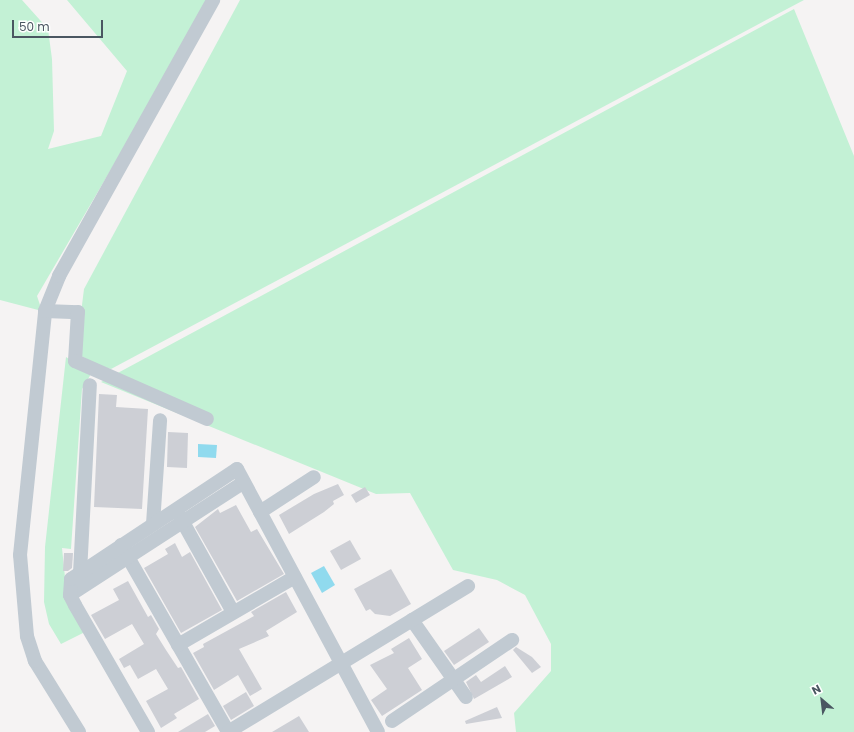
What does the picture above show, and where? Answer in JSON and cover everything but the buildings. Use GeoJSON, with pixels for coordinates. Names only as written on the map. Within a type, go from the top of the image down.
{"type":"FeatureCollection","features":[{"type":"Feature","properties":{"kind":"street"},"geometry":{"type":"LineString","coordinates":[[79,732],[35,661],[27,636],[20,555],[48,311],[59,276],[213,0]]}},
{"type":"Feature","properties":{"kind":"street"},"geometry":{"type":"LineString","coordinates":[[48,311],[78,312],[75,361],[207,420]]}},
{"type":"Feature","properties":{"kind":"street"},"geometry":{"type":"LineString","coordinates":[[80,573],[90,385]]}},
{"type":"Feature","properties":{"kind":"street"},"geometry":{"type":"LineString","coordinates":[[153,524],[160,420]]}},
{"type":"Feature","properties":{"kind":"street"},"geometry":{"type":"LineString","coordinates":[[70,595],[124,552],[153,524],[237,468],[378,732]]}},
{"type":"Feature","properties":{"kind":"street"},"geometry":{"type":"LineString","coordinates":[[260,512],[314,477]]}},
{"type":"Feature","properties":{"kind":"street"},"geometry":{"type":"LineString","coordinates":[[148,732],[70,595],[71,579],[80,573],[183,522],[244,482]]}},
{"type":"Feature","properties":{"kind":"street"},"geometry":{"type":"LineString","coordinates":[[176,509],[233,612]]}},
{"type":"Feature","properties":{"kind":"street"},"geometry":{"type":"LineString","coordinates":[[124,552],[228,732],[468,586]]}},
{"type":"Feature","properties":{"kind":"street"},"geometry":{"type":"LineString","coordinates":[[178,645],[295,577]]}},
{"type":"Feature","properties":{"kind":"street"},"geometry":{"type":"LineString","coordinates":[[412,620],[466,697]]}},
{"type":"Feature","properties":{"kind":"street"},"geometry":{"type":"LineString","coordinates":[[392,721],[512,640]]}},
{"type":"Feature","properties":{"kind":"green space"},"geometry":{"type":"Polygon","coordinates":[[[0,0],[22,0],[48,29],[52,59],[54,131],[48,149],[101,136],[127,71],[67,0],[210,0],[37,296],[42,311],[0,300],[0,0]]]}},
{"type":"Feature","properties":{"kind":"green space"},"geometry":{"type":"Polygon","coordinates":[[[240,0],[804,0],[111,369],[99,366],[76,353],[84,289],[240,0]]]}},
{"type":"Feature","properties":{"kind":"green space"},"geometry":{"type":"Polygon","coordinates":[[[794,9],[854,156],[854,732],[516,732],[514,713],[551,671],[551,644],[525,595],[497,580],[453,570],[410,493],[376,494],[101,382],[794,9]]]}},
{"type":"Feature","properties":{"kind":"green space"},"geometry":{"type":"Polygon","coordinates":[[[66,357],[91,374],[82,389],[71,549],[62,548],[67,597],[85,632],[61,644],[49,624],[44,602],[45,547],[66,357]]]}},
{"type":"Feature","properties":{"kind":"water"},"geometry":{"type":"Polygon","coordinates":[[[198,444],[217,445],[216,458],[198,457],[198,444]]]}},
{"type":"Feature","properties":{"kind":"water"},"geometry":{"type":"Polygon","coordinates":[[[324,566],[335,585],[322,593],[311,573],[324,566]]]}}]}
